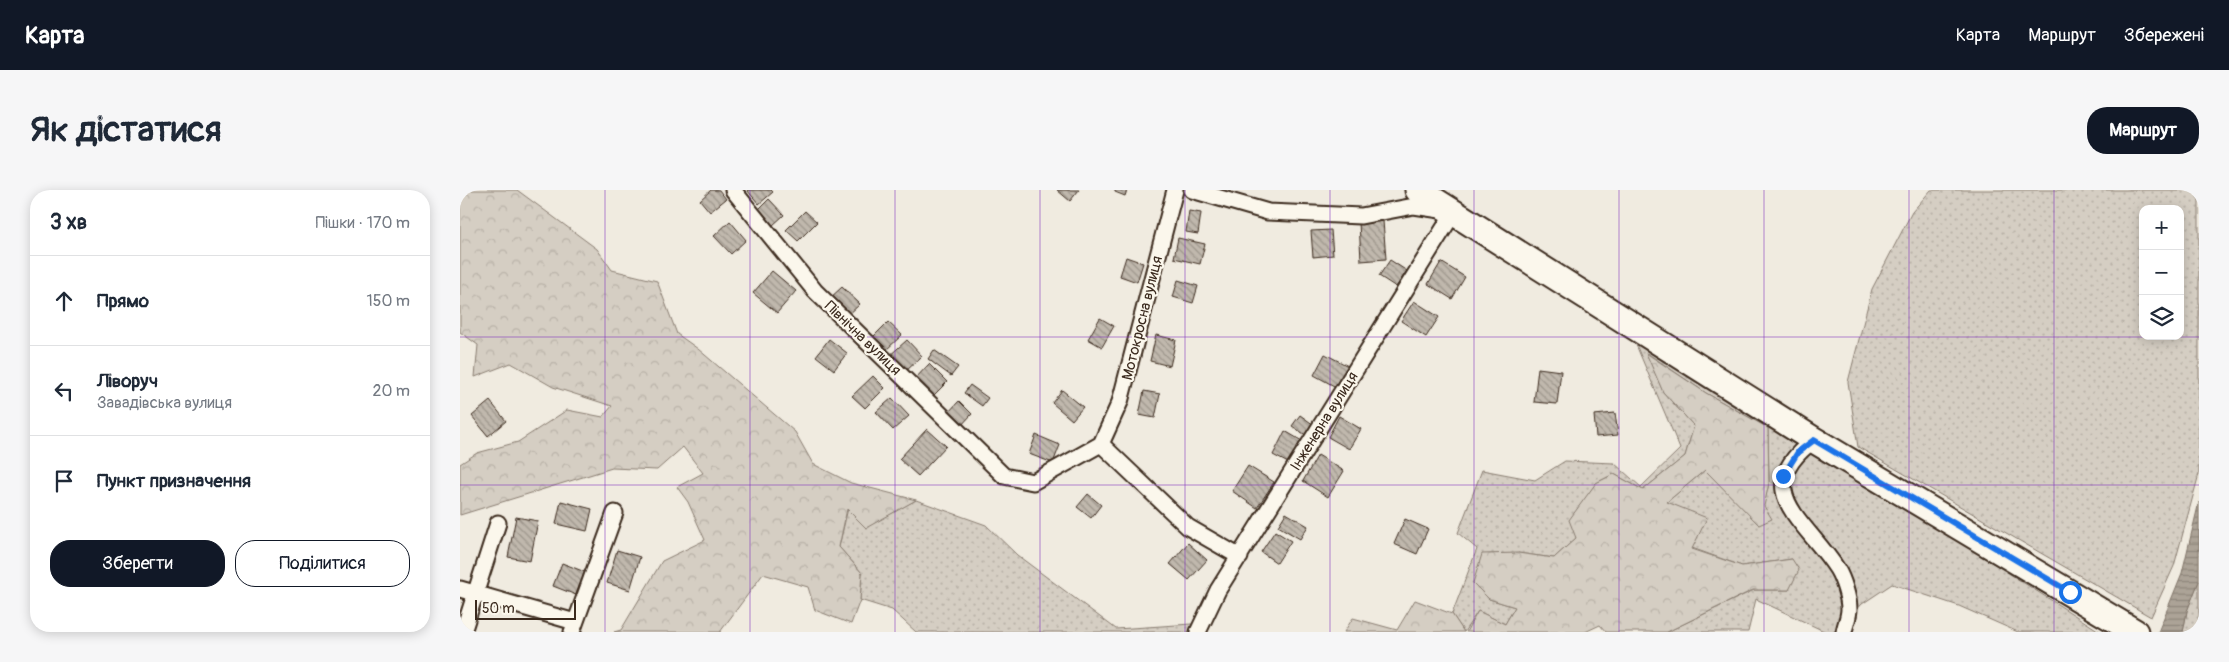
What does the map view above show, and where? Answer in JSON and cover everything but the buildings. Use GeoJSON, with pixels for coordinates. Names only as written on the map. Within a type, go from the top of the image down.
{"type":"FeatureCollection","features":[{"type":"Feature","properties":{"kind":"main road"},"geometry":{"type":"LineString","coordinates":[[1418,190],[1814,440],[2135,632]]}},
{"type":"Feature","properties":{"kind":"street","name":"Північна вулиця"},"geometry":{"type":"LineString","coordinates":[[733,190],[815,292],[1004,476],[1033,482],[1101,444]]}},
{"type":"Feature","properties":{"kind":"street","name":"Мотокросна вулиця"},"geometry":{"type":"LineString","coordinates":[[1101,444],[1120,402],[1175,190]]}},
{"type":"Feature","properties":{"kind":"street"},"geometry":{"type":"LineString","coordinates":[[1192,190],[1268,212],[1361,216],[1414,206],[1454,212]]}},
{"type":"Feature","properties":{"kind":"street","name":"Інженерна вулиця"},"geometry":{"type":"LineString","coordinates":[[1198,632],[1218,590],[1454,212]]}},
{"type":"Feature","properties":{"kind":"street"},"geometry":{"type":"LineString","coordinates":[[1814,440],[1798,452],[1789,463],[1783,476],[1785,494],[1791,509],[1838,570],[1849,609],[1844,632]]}},
{"type":"Feature","properties":{"kind":"street"},"geometry":{"type":"LineString","coordinates":[[1101,444],[1188,527],[1240,556]]}},
{"type":"Feature","properties":{"kind":"street"},"geometry":{"type":"LineString","coordinates":[[460,588],[574,627],[615,513]]}},
{"type":"Feature","properties":{"kind":"street"},"geometry":{"type":"LineString","coordinates":[[464,632],[498,523]]}},
{"type":"Feature","properties":{"kind":"green space"},"geometry":{"type":"Polygon","coordinates":[[[460,190],[517,190],[597,249],[612,270],[657,281],[677,334],[698,349],[795,432],[813,464],[851,483],[916,500],[866,528],[847,509],[839,547],[862,573],[860,600],[851,624],[815,610],[808,587],[763,574],[720,632],[614,632],[621,630],[662,561],[705,540],[688,502],[677,487],[703,473],[683,447],[657,470],[612,468],[460,515],[460,464],[477,453],[518,442],[567,410],[603,417],[612,406],[553,387],[511,363],[475,377],[478,345],[460,332],[460,190]]]}},
{"type":"Feature","properties":{"kind":"green space"},"geometry":{"type":"Polygon","coordinates":[[[1931,190],[2199,190],[2199,474],[2174,566],[2151,617],[1858,447],[1848,382],[1872,289],[1912,212],[1931,190]]]}},
{"type":"Feature","properties":{"kind":"green space"},"geometry":{"type":"Polygon","coordinates":[[[1634,340],[1889,497],[2101,632],[2018,632],[1959,606],[1892,584],[1862,604],[1837,632],[1826,632],[1756,599],[1748,632],[1667,632],[1754,590],[1789,590],[1792,559],[1742,566],[1692,548],[1667,502],[1705,470],[1759,524],[1769,483],[1768,428],[1706,393],[1647,353],[1663,392],[1694,426],[1685,456],[1643,490],[1614,474],[1596,483],[1585,500],[1576,538],[1554,558],[1518,553],[1489,599],[1515,607],[1505,624],[1478,611],[1464,632],[1452,614],[1477,549],[1458,533],[1482,470],[1535,480],[1565,461],[1614,463],[1641,487],[1680,449],[1634,340]]]}},
{"type":"Feature","properties":{"kind":"green space"},"geometry":{"type":"Polygon","coordinates":[[[1646,353],[1706,393],[1768,428],[1769,483],[1764,506],[1772,519],[1759,525],[1705,470],[1667,502],[1707,518],[1692,549],[1742,566],[1792,559],[1799,570],[1789,590],[1753,590],[1667,632],[1606,632],[1600,625],[1585,632],[1466,632],[1478,611],[1505,624],[1515,607],[1489,599],[1473,583],[1482,554],[1518,553],[1554,558],[1576,538],[1569,520],[1596,483],[1614,474],[1643,490],[1685,456],[1694,426],[1663,392],[1646,353]]]}},
{"type":"Feature","properties":{"kind":"green space"},"geometry":{"type":"Polygon","coordinates":[[[916,500],[986,525],[1017,555],[1116,629],[1207,623],[1204,632],[916,632],[892,610],[860,600],[862,573],[839,547],[848,508],[866,527],[916,500]]]}},
{"type":"Feature","properties":{"kind":"green space"},"geometry":{"type":"Polygon","coordinates":[[[2199,581],[2199,632],[2183,632],[2187,611],[2199,581]]]}},
{"type":"Feature","properties":{"kind":"green space"},"geometry":{"type":"Polygon","coordinates":[[[1415,600],[1452,614],[1464,632],[1344,632],[1353,618],[1397,630],[1415,600]]]}},
{"type":"Feature","properties":{"kind":"shaded area"},"geometry":{"type":"Polygon","coordinates":[[[2199,502],[2199,581],[2187,611],[2183,632],[2158,632],[2182,573],[2199,502]]]}},
{"type":"Feature","properties":{"kind":"route"},"geometry":{"type":"LineString","coordinates":[[1783,476],[1789,463],[1798,452],[1814,440],[2070,592]]}}]}
